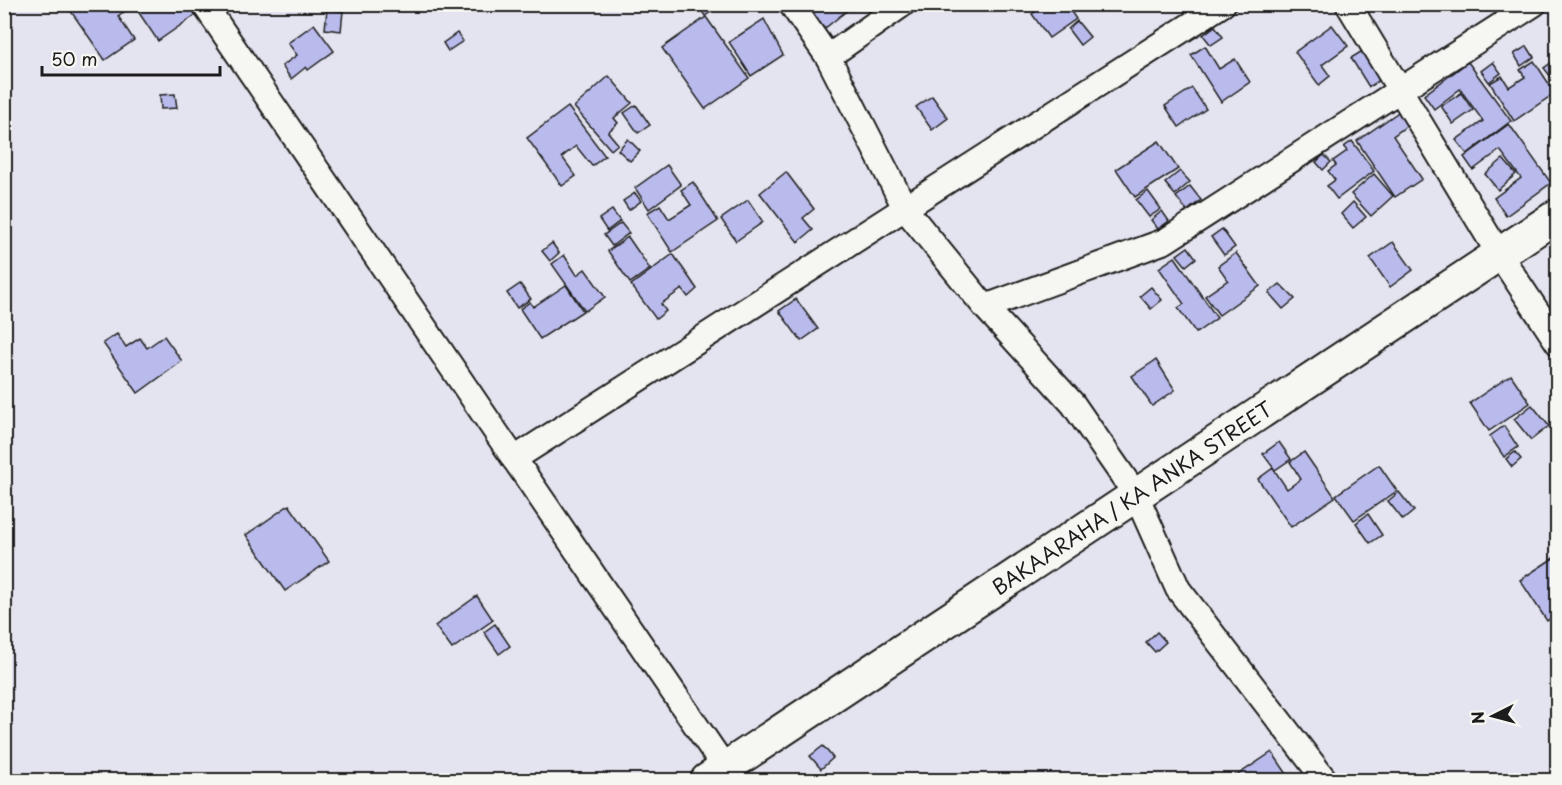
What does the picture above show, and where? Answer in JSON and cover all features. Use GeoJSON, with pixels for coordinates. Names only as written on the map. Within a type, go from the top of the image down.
{"type":"FeatureCollection","features":[{"type":"Feature","properties":{"kind":"street"},"geometry":{"type":"LineString","coordinates":[[204,4],[514,459],[716,774]]}},
{"type":"Feature","properties":{"kind":"street"},"geometry":{"type":"LineString","coordinates":[[791,4],[828,57],[906,210],[985,307],[1073,404],[1136,495],[1178,589],[1325,780]]}},
{"type":"Feature","properties":{"kind":"street"},"geometry":{"type":"LineString","coordinates":[[828,57],[903,4]]}},
{"type":"Feature","properties":{"kind":"street"},"geometry":{"type":"LineString","coordinates":[[514,459],[906,210],[983,157],[1223,4]]}},
{"type":"Feature","properties":{"kind":"street"},"geometry":{"type":"LineString","coordinates":[[1348,4],[1499,254],[1557,343]]}},
{"type":"Feature","properties":{"kind":"street"},"geometry":{"type":"LineString","coordinates":[[985,307],[1165,241],[1534,4]]}},
{"type":"Feature","properties":{"kind":"street","name":"BAKAARAHA / KA ANKA STREET"},"geometry":{"type":"LineString","coordinates":[[716,774],[1557,215]]}},
{"type":"Feature","properties":{"kind":"building"},"geometry":{"type":"Polygon","coordinates":[[[78,4],[131,4],[132,6],[118,16],[134,40],[105,60],[70,10],[78,4]]]}},
{"type":"Feature","properties":{"kind":"building"},"geometry":{"type":"Polygon","coordinates":[[[133,4],[197,4],[201,11],[158,41],[133,4]]]}},
{"type":"Feature","properties":{"kind":"building"},"geometry":{"type":"Polygon","coordinates":[[[697,4],[723,4],[705,16],[697,4]]]}},
{"type":"Feature","properties":{"kind":"building"},"geometry":{"type":"Polygon","coordinates":[[[824,4],[855,4],[824,29],[812,14],[824,4]]]}},
{"type":"Feature","properties":{"kind":"building"},"geometry":{"type":"Polygon","coordinates":[[[1046,4],[1066,4],[1076,19],[1049,38],[1032,14],[1046,4]]]}},
{"type":"Feature","properties":{"kind":"building"},"geometry":{"type":"Polygon","coordinates":[[[327,9],[343,11],[341,31],[325,29],[327,9]]]}},
{"type":"Feature","properties":{"kind":"building"},"geometry":{"type":"Polygon","coordinates":[[[706,17],[749,78],[705,109],[662,48],[706,17]]]}},
{"type":"Feature","properties":{"kind":"building"},"geometry":{"type":"Polygon","coordinates":[[[764,19],[783,55],[751,76],[729,42],[764,19]]]}},
{"type":"Feature","properties":{"kind":"building"},"geometry":{"type":"Polygon","coordinates":[[[1077,21],[1090,37],[1080,45],[1068,29],[1077,21]]]}},
{"type":"Feature","properties":{"kind":"building"},"geometry":{"type":"Polygon","coordinates":[[[314,24],[334,51],[308,70],[306,67],[291,79],[282,66],[297,55],[288,43],[314,24]]]}},
{"type":"Feature","properties":{"kind":"building"},"geometry":{"type":"Polygon","coordinates":[[[1332,25],[1348,46],[1322,65],[1330,76],[1319,85],[1295,52],[1332,25]]]}},
{"type":"Feature","properties":{"kind":"building"},"geometry":{"type":"Polygon","coordinates":[[[1215,26],[1223,37],[1211,45],[1203,35],[1215,26]]]}},
{"type":"Feature","properties":{"kind":"building"},"geometry":{"type":"Polygon","coordinates":[[[457,33],[463,41],[448,51],[443,43],[457,33]]]}},
{"type":"Feature","properties":{"kind":"building"},"geometry":{"type":"Polygon","coordinates":[[[1205,46],[1219,69],[1235,59],[1250,82],[1221,102],[1191,55],[1205,46]]]}},
{"type":"Feature","properties":{"kind":"building"},"geometry":{"type":"Polygon","coordinates":[[[1527,46],[1534,57],[1521,66],[1514,54],[1527,46]]]}},
{"type":"Feature","properties":{"kind":"building"},"geometry":{"type":"Polygon","coordinates":[[[1364,50],[1381,79],[1369,87],[1351,58],[1364,50]]]}},
{"type":"Feature","properties":{"kind":"building"},"geometry":{"type":"Polygon","coordinates":[[[1558,58],[1558,86],[1544,68],[1558,58]]]}},
{"type":"Feature","properties":{"kind":"building"},"geometry":{"type":"Polygon","coordinates":[[[1534,61],[1555,93],[1514,121],[1490,83],[1502,76],[1509,87],[1525,77],[1520,70],[1534,61]]]}},
{"type":"Feature","properties":{"kind":"building"},"geometry":{"type":"Polygon","coordinates":[[[1468,62],[1511,121],[1467,154],[1456,140],[1483,121],[1460,89],[1434,109],[1424,95],[1468,62]]]}},
{"type":"Feature","properties":{"kind":"building"},"geometry":{"type":"Polygon","coordinates":[[[1493,62],[1501,73],[1489,82],[1481,71],[1493,62]]]}},
{"type":"Feature","properties":{"kind":"building"},"geometry":{"type":"Polygon","coordinates":[[[609,76],[632,103],[614,118],[618,123],[608,132],[618,144],[611,150],[574,107],[609,76]]]}},
{"type":"Feature","properties":{"kind":"building"},"geometry":{"type":"Polygon","coordinates":[[[1192,88],[1206,109],[1179,127],[1165,106],[1192,88]]]}},
{"type":"Feature","properties":{"kind":"building"},"geometry":{"type":"Polygon","coordinates":[[[1461,93],[1473,110],[1453,124],[1441,106],[1461,93]]]}},
{"type":"Feature","properties":{"kind":"building"},"geometry":{"type":"Polygon","coordinates":[[[175,94],[177,108],[161,109],[160,95],[175,94]]]}},
{"type":"Feature","properties":{"kind":"building"},"geometry":{"type":"Polygon","coordinates":[[[932,96],[948,118],[932,130],[916,107],[932,96]]]}},
{"type":"Feature","properties":{"kind":"building"},"geometry":{"type":"Polygon","coordinates":[[[636,105],[650,125],[638,133],[624,113],[636,105]]]}},
{"type":"Feature","properties":{"kind":"building"},"geometry":{"type":"Polygon","coordinates":[[[568,107],[605,156],[592,166],[576,146],[562,157],[576,176],[562,186],[527,138],[568,107]]]}},
{"type":"Feature","properties":{"kind":"building"},"geometry":{"type":"Polygon","coordinates":[[[1400,111],[1409,124],[1393,136],[1422,179],[1395,197],[1357,141],[1400,111]]]}},
{"type":"Feature","properties":{"kind":"building"},"geometry":{"type":"Polygon","coordinates":[[[1509,124],[1551,183],[1506,216],[1494,198],[1521,178],[1500,150],[1473,170],[1464,157],[1509,124]]]}},
{"type":"Feature","properties":{"kind":"building"},"geometry":{"type":"Polygon","coordinates":[[[628,139],[640,151],[630,161],[618,150],[628,139]]]}},
{"type":"Feature","properties":{"kind":"building"},"geometry":{"type":"Polygon","coordinates":[[[1159,141],[1178,169],[1135,197],[1116,169],[1159,141]]]}},
{"type":"Feature","properties":{"kind":"building"},"geometry":{"type":"Polygon","coordinates":[[[1352,141],[1374,171],[1337,199],[1327,186],[1335,180],[1328,171],[1336,165],[1333,161],[1347,151],[1344,147],[1352,141]]]}},
{"type":"Feature","properties":{"kind":"building"},"geometry":{"type":"Polygon","coordinates":[[[1324,155],[1331,162],[1323,170],[1316,162],[1324,155]]]}},
{"type":"Feature","properties":{"kind":"building"},"geometry":{"type":"Polygon","coordinates":[[[1503,159],[1516,174],[1498,190],[1485,174],[1503,159]]]}},
{"type":"Feature","properties":{"kind":"building"},"geometry":{"type":"Polygon","coordinates":[[[667,165],[681,185],[649,209],[635,188],[667,165]]]}},
{"type":"Feature","properties":{"kind":"building"},"geometry":{"type":"Polygon","coordinates":[[[1180,171],[1190,182],[1175,195],[1165,183],[1180,171]]]}},
{"type":"Feature","properties":{"kind":"building"},"geometry":{"type":"Polygon","coordinates":[[[786,172],[814,209],[803,218],[813,230],[798,242],[760,193],[786,172]]]}},
{"type":"Feature","properties":{"kind":"building"},"geometry":{"type":"Polygon","coordinates":[[[1374,174],[1393,196],[1371,216],[1351,194],[1374,174]]]}},
{"type":"Feature","properties":{"kind":"building"},"geometry":{"type":"Polygon","coordinates":[[[693,182],[718,221],[672,252],[647,213],[660,205],[669,219],[691,205],[681,190],[693,182]]]}},
{"type":"Feature","properties":{"kind":"building"},"geometry":{"type":"Polygon","coordinates":[[[1190,186],[1201,200],[1187,211],[1176,197],[1190,186]]]}},
{"type":"Feature","properties":{"kind":"building"},"geometry":{"type":"Polygon","coordinates":[[[1148,191],[1161,209],[1149,217],[1136,200],[1148,191]]]}},
{"type":"Feature","properties":{"kind":"building"},"geometry":{"type":"Polygon","coordinates":[[[635,193],[641,201],[629,210],[623,201],[635,193]]]}},
{"type":"Feature","properties":{"kind":"building"},"geometry":{"type":"Polygon","coordinates":[[[748,200],[763,222],[736,241],[721,219],[748,200]]]}},
{"type":"Feature","properties":{"kind":"building"},"geometry":{"type":"Polygon","coordinates":[[[1353,202],[1366,217],[1353,228],[1341,214],[1353,202]]]}},
{"type":"Feature","properties":{"kind":"building"},"geometry":{"type":"Polygon","coordinates":[[[612,210],[620,221],[607,231],[599,219],[612,210]]]}},
{"type":"Feature","properties":{"kind":"building"},"geometry":{"type":"Polygon","coordinates":[[[1162,211],[1169,221],[1158,229],[1151,220],[1162,211]]]}},
{"type":"Feature","properties":{"kind":"building"},"geometry":{"type":"Polygon","coordinates":[[[621,223],[629,233],[612,246],[604,235],[621,223]]]}},
{"type":"Feature","properties":{"kind":"building"},"geometry":{"type":"Polygon","coordinates":[[[1222,229],[1235,247],[1224,255],[1211,237],[1222,229]]]}},
{"type":"Feature","properties":{"kind":"building"},"geometry":{"type":"Polygon","coordinates":[[[628,237],[650,269],[630,283],[608,251],[628,237]]]}},
{"type":"Feature","properties":{"kind":"building"},"geometry":{"type":"Polygon","coordinates":[[[1393,242],[1413,270],[1390,287],[1370,258],[1393,242]]]}},
{"type":"Feature","properties":{"kind":"building"},"geometry":{"type":"Polygon","coordinates":[[[552,243],[559,253],[550,261],[542,251],[552,243]]]}},
{"type":"Feature","properties":{"kind":"building"},"geometry":{"type":"Polygon","coordinates":[[[1188,247],[1196,258],[1186,266],[1177,255],[1188,247]]]}},
{"type":"Feature","properties":{"kind":"building"},"geometry":{"type":"Polygon","coordinates":[[[1236,253],[1260,286],[1219,315],[1205,296],[1228,280],[1218,266],[1236,253]]]}},
{"type":"Feature","properties":{"kind":"building"},"geometry":{"type":"Polygon","coordinates":[[[673,254],[697,289],[688,297],[682,289],[661,304],[666,311],[656,319],[631,285],[673,254]]]}},
{"type":"Feature","properties":{"kind":"building"},"geometry":{"type":"Polygon","coordinates":[[[564,255],[577,275],[585,269],[605,297],[585,311],[552,264],[564,255]]]}},
{"type":"Feature","properties":{"kind":"building"},"geometry":{"type":"Polygon","coordinates":[[[1175,257],[1217,318],[1196,333],[1178,308],[1184,304],[1159,268],[1175,257]]]}},
{"type":"Feature","properties":{"kind":"building"},"geometry":{"type":"Polygon","coordinates":[[[520,284],[531,299],[517,308],[507,293],[520,284]]]}},
{"type":"Feature","properties":{"kind":"building"},"geometry":{"type":"Polygon","coordinates":[[[1280,284],[1295,299],[1283,309],[1269,293],[1280,284]]]}},
{"type":"Feature","properties":{"kind":"building"},"geometry":{"type":"Polygon","coordinates":[[[566,285],[583,311],[540,339],[520,309],[530,302],[533,307],[566,285]]]}},
{"type":"Feature","properties":{"kind":"building"},"geometry":{"type":"Polygon","coordinates":[[[1151,287],[1162,300],[1151,309],[1140,296],[1151,287]]]}},
{"type":"Feature","properties":{"kind":"building"},"geometry":{"type":"Polygon","coordinates":[[[796,299],[818,329],[801,341],[779,311],[796,299]]]}},
{"type":"Feature","properties":{"kind":"building"},"geometry":{"type":"Polygon","coordinates":[[[117,334],[126,347],[140,338],[147,348],[164,336],[182,361],[138,393],[103,343],[117,334]]]}},
{"type":"Feature","properties":{"kind":"building"},"geometry":{"type":"Polygon","coordinates":[[[1156,360],[1175,390],[1152,406],[1132,376],[1156,360]]]}},
{"type":"Feature","properties":{"kind":"building"},"geometry":{"type":"Polygon","coordinates":[[[1511,375],[1530,403],[1489,431],[1470,403],[1511,375]]]}},
{"type":"Feature","properties":{"kind":"building"},"geometry":{"type":"Polygon","coordinates":[[[1532,405],[1549,426],[1531,440],[1514,419],[1532,405]]]}},
{"type":"Feature","properties":{"kind":"building"},"geometry":{"type":"Polygon","coordinates":[[[1504,426],[1518,447],[1504,457],[1490,436],[1504,426]]]}},
{"type":"Feature","properties":{"kind":"building"},"geometry":{"type":"Polygon","coordinates":[[[1279,442],[1291,459],[1275,470],[1263,454],[1279,442]]]}},
{"type":"Feature","properties":{"kind":"building"},"geometry":{"type":"Polygon","coordinates":[[[1304,452],[1335,497],[1291,527],[1258,479],[1273,468],[1287,489],[1301,479],[1290,462],[1304,452]]]}},
{"type":"Feature","properties":{"kind":"building"},"geometry":{"type":"Polygon","coordinates":[[[1515,452],[1521,459],[1512,467],[1506,459],[1515,452]]]}},
{"type":"Feature","properties":{"kind":"building"},"geometry":{"type":"Polygon","coordinates":[[[1379,465],[1397,491],[1354,520],[1336,495],[1379,465]]]}},
{"type":"Feature","properties":{"kind":"building"},"geometry":{"type":"Polygon","coordinates":[[[1399,492],[1414,511],[1403,520],[1388,501],[1399,492]]]}},
{"type":"Feature","properties":{"kind":"building"},"geometry":{"type":"Polygon","coordinates":[[[289,505],[329,561],[285,591],[246,535],[289,505]]]}},
{"type":"Feature","properties":{"kind":"building"},"geometry":{"type":"Polygon","coordinates":[[[1368,514],[1382,535],[1370,543],[1356,523],[1368,514]]]}},
{"type":"Feature","properties":{"kind":"building"},"geometry":{"type":"Polygon","coordinates":[[[1558,555],[1558,603],[1555,605],[1558,614],[1547,621],[1520,580],[1558,555]]]}},
{"type":"Feature","properties":{"kind":"building"},"geometry":{"type":"Polygon","coordinates":[[[477,596],[493,620],[452,649],[435,626],[477,596]]]}},
{"type":"Feature","properties":{"kind":"building"},"geometry":{"type":"Polygon","coordinates":[[[495,624],[510,646],[499,654],[484,632],[495,624]]]}},
{"type":"Feature","properties":{"kind":"building"},"geometry":{"type":"Polygon","coordinates":[[[1157,632],[1166,642],[1155,652],[1146,642],[1157,632]]]}},
{"type":"Feature","properties":{"kind":"building"},"geometry":{"type":"Polygon","coordinates":[[[823,746],[833,758],[821,769],[810,756],[823,746]]]}},
{"type":"Feature","properties":{"kind":"building"},"geometry":{"type":"Polygon","coordinates":[[[1272,752],[1291,780],[1230,780],[1272,752]]]}}]}
